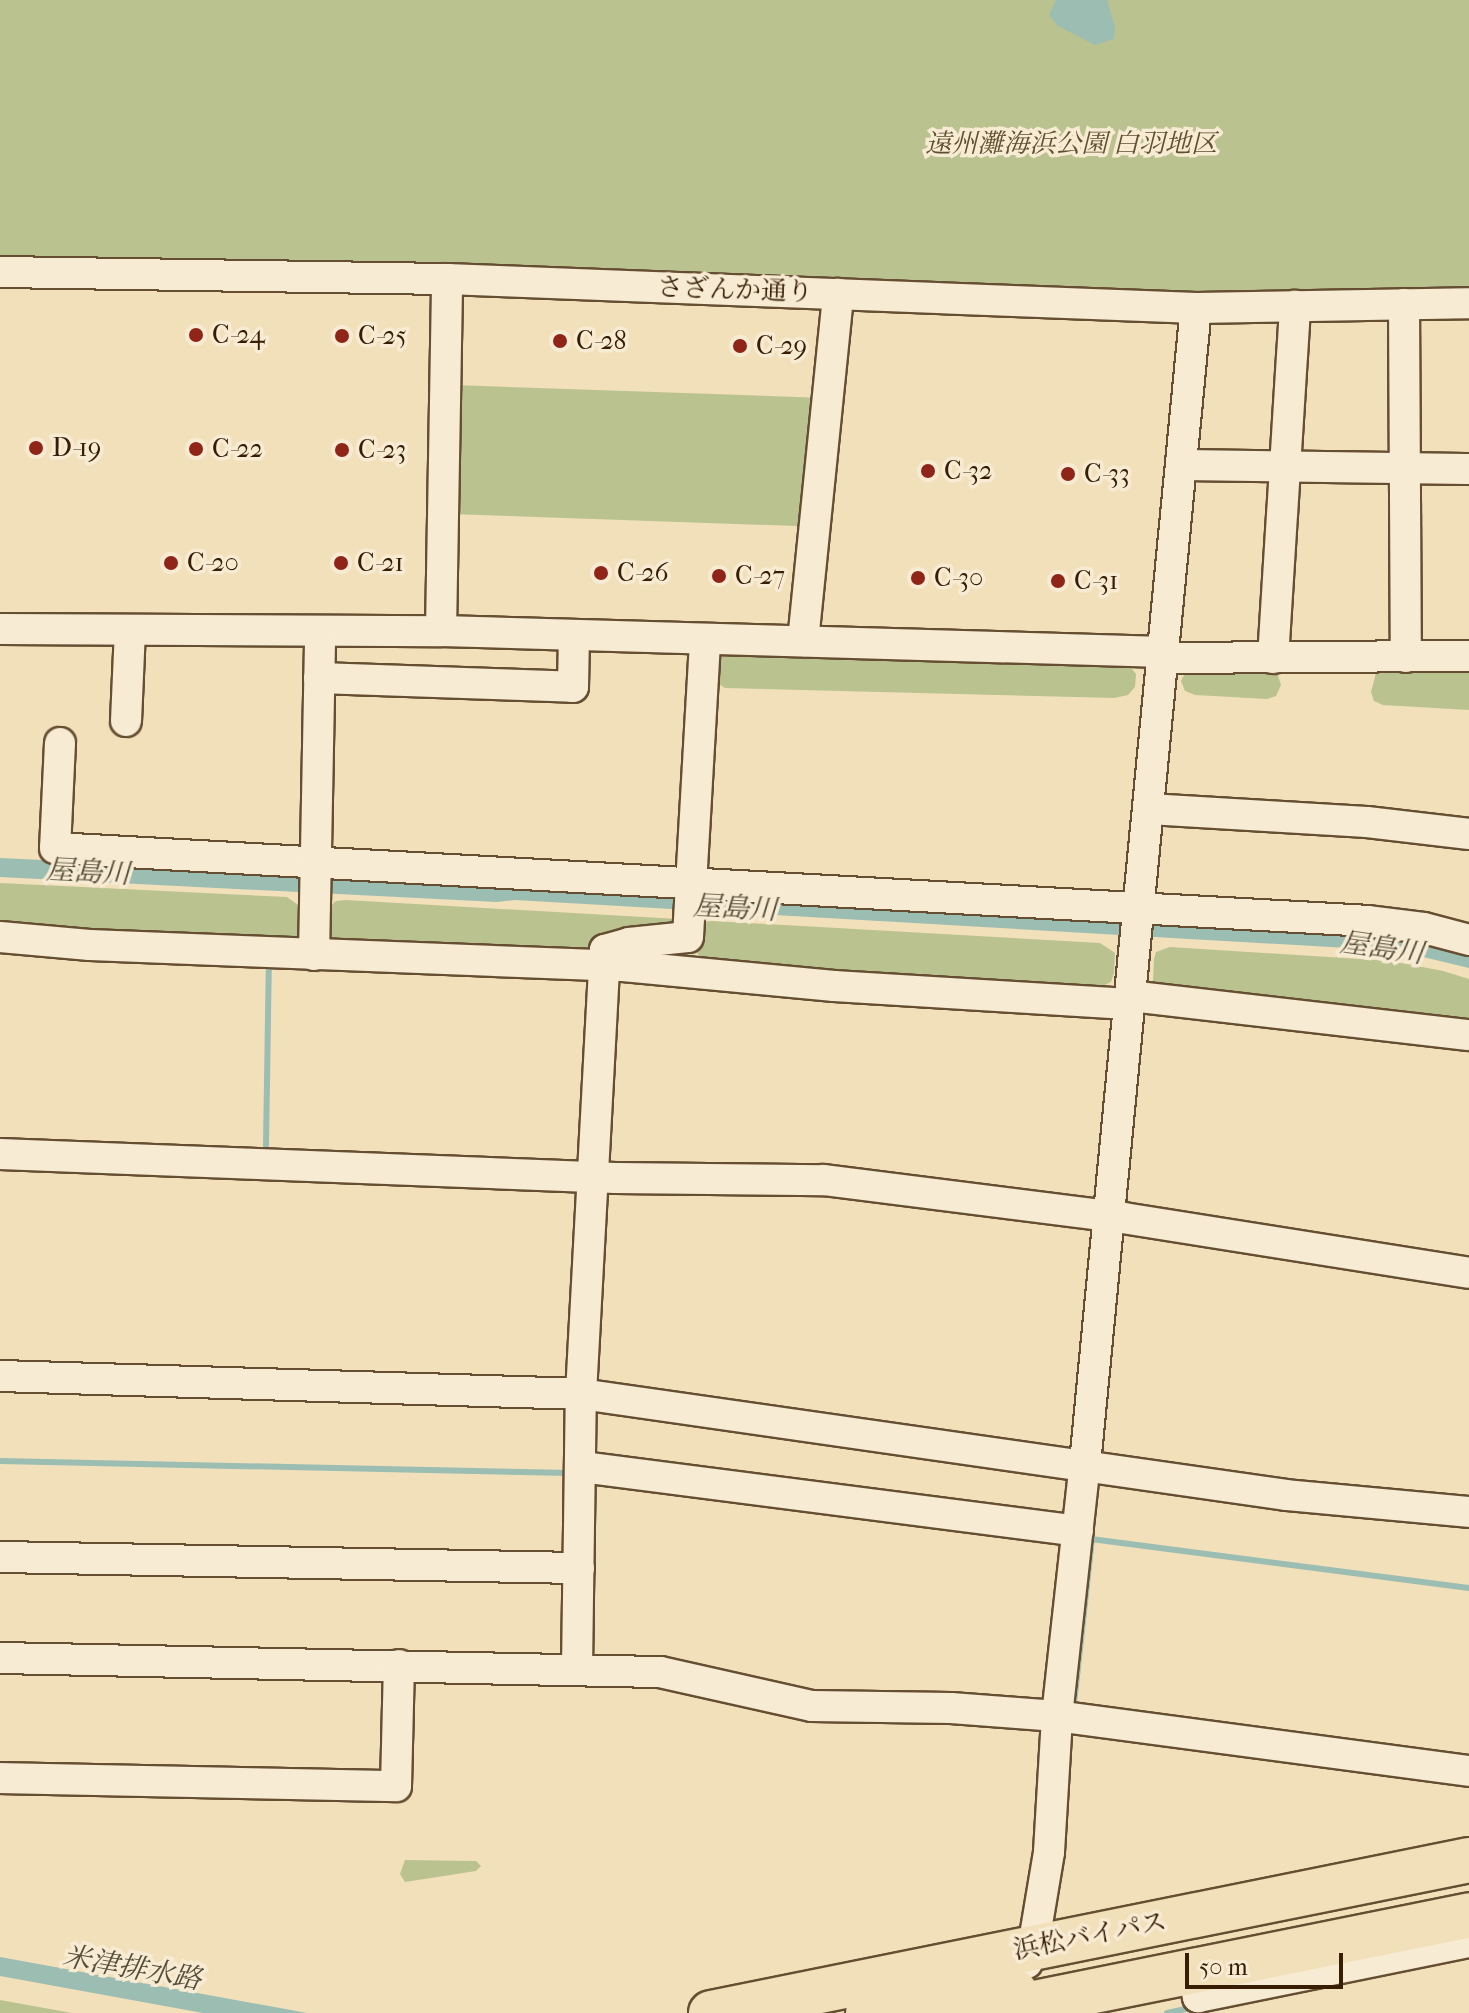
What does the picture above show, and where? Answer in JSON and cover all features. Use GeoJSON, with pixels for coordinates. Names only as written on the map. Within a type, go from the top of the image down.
{"type":"FeatureCollection","features":[{"type":"Feature","properties":{"kind":"highway","name":"浜松バイパス"},"geometry":{"type":"LineString","coordinates":[[1012,1990],[1469,1860]]}},
{"type":"Feature","properties":{"kind":"highway","name":"浜松バイパス"},"geometry":{"type":"LineString","coordinates":[[711,2013],[1012,1990],[1192,1971],[1466,1925]]}},
{"type":"Feature","properties":{"kind":"highway"},"geometry":{"type":"LineString","coordinates":[[868,2013],[970,1993],[1012,1990],[1073,1963],[1188,1940],[1466,1925]]}},
{"type":"Feature","properties":{"kind":"street","name":"さざんか通り"},"geometry":{"type":"LineString","coordinates":[[0,272],[447,279],[1196,308],[1469,303]]}},
{"type":"Feature","properties":{"kind":"street"},"geometry":{"type":"LineString","coordinates":[[441,631],[447,279]]}},
{"type":"Feature","properties":{"kind":"street"},"geometry":{"type":"LineString","coordinates":[[803,641],[838,294]]}},
{"type":"Feature","properties":{"kind":"street"},"geometry":{"type":"LineString","coordinates":[[1404,304],[1406,657]]}},
{"type":"Feature","properties":{"kind":"street"},"geometry":{"type":"LineString","coordinates":[[1273,658],[1295,306]]}},
{"type":"Feature","properties":{"kind":"street"},"geometry":{"type":"LineString","coordinates":[[1012,1990],[1049,1852],[1057,1716],[1110,1216],[1196,308]]}},
{"type":"Feature","properties":{"kind":"street"},"geometry":{"type":"LineString","coordinates":[[1181,465],[1469,469]]}},
{"type":"Feature","properties":{"kind":"street"},"geometry":{"type":"LineString","coordinates":[[0,629],[441,631],[1273,658],[1469,656]]}},
{"type":"Feature","properties":{"kind":"street"},"geometry":{"type":"LineString","coordinates":[[126,721],[130,630]]}},
{"type":"Feature","properties":{"kind":"street"},"geometry":{"type":"LineString","coordinates":[[314,955],[320,631]]}},
{"type":"Feature","properties":{"kind":"street"},"geometry":{"type":"LineString","coordinates":[[319,678],[573,687],[574,635]]}},
{"type":"Feature","properties":{"kind":"street"},"geometry":{"type":"LineString","coordinates":[[577,1669],[581,1394],[605,950],[629,943],[688,937],[705,639]]}},
{"type":"Feature","properties":{"kind":"street"},"geometry":{"type":"LineString","coordinates":[[60,743],[55,848],[316,875],[690,897],[1139,911],[1396,923],[1469,940]]}},
{"type":"Feature","properties":{"kind":"street"},"geometry":{"type":"LineString","coordinates":[[1149,809],[1367,822],[1469,834]]}},
{"type":"Feature","properties":{"kind":"street"},"geometry":{"type":"LineString","coordinates":[[0,937],[314,955],[604,966],[834,986],[1131,1000],[1469,1035]]}},
{"type":"Feature","properties":{"kind":"street"},"geometry":{"type":"LineString","coordinates":[[0,1154],[592,1176],[824,1180],[1110,1216],[1469,1273]]}},
{"type":"Feature","properties":{"kind":"street"},"geometry":{"type":"LineString","coordinates":[[0,1376],[581,1394],[1286,1495],[1371,1500],[1469,1512]]}},
{"type":"Feature","properties":{"kind":"street"},"geometry":{"type":"LineString","coordinates":[[582,1467],[1078,1531]]}},
{"type":"Feature","properties":{"kind":"street"},"geometry":{"type":"LineString","coordinates":[[0,1557],[579,1568]]}},
{"type":"Feature","properties":{"kind":"street"},"geometry":{"type":"LineString","coordinates":[[0,1658],[577,1669],[681,1675],[812,1706],[951,1708],[1057,1716],[1469,1771]]}},
{"type":"Feature","properties":{"kind":"street"},"geometry":{"type":"LineString","coordinates":[[0,1778],[396,1786],[399,1665]]}},
{"type":"Feature","properties":{"kind":"green space","name":"遠州灘海浜公園 白羽地区"},"geometry":{"type":"Polygon","coordinates":[[[0,0],[1469,0],[1469,288],[1196,292],[448,263],[0,256],[0,0]]]}},
{"type":"Feature","properties":{"kind":"green space"},"geometry":{"type":"Polygon","coordinates":[[[453,385],[817,398],[812,527],[448,514],[453,385]]]}},
{"type":"Feature","properties":{"kind":"green space"},"geometry":{"type":"Polygon","coordinates":[[[721,651],[1129,665],[1136,674],[1135,687],[1128,695],[1114,698],[725,688],[714,681],[716,656],[721,651]]]}},
{"type":"Feature","properties":{"kind":"green space"},"geometry":{"type":"Polygon","coordinates":[[[1469,665],[1469,710],[1383,705],[1374,701],[1371,692],[1377,669],[1469,665]]]}},
{"type":"Feature","properties":{"kind":"green space"},"geometry":{"type":"Polygon","coordinates":[[[1268,667],[1277,673],[1281,685],[1276,696],[1267,699],[1195,695],[1185,691],[1181,681],[1186,671],[1268,667]]]}},
{"type":"Feature","properties":{"kind":"green space"},"geometry":{"type":"Polygon","coordinates":[[[0,883],[287,897],[301,907],[300,935],[296,940],[0,925],[0,883]]]}},
{"type":"Feature","properties":{"kind":"green space"},"geometry":{"type":"Polygon","coordinates":[[[336,901],[678,919],[682,923],[578,951],[333,941],[328,935],[329,907],[336,901]]]}},
{"type":"Feature","properties":{"kind":"green space"},"geometry":{"type":"Polygon","coordinates":[[[703,922],[1100,943],[1115,953],[1114,973],[1111,982],[1096,989],[836,973],[700,959],[694,945],[703,922]]]}},
{"type":"Feature","properties":{"kind":"green space"},"geometry":{"type":"Polygon","coordinates":[[[1170,947],[1391,961],[1443,971],[1469,979],[1469,1026],[1157,987],[1153,981],[1156,952],[1170,947]]]}},
{"type":"Feature","properties":{"kind":"green space"},"geometry":{"type":"Polygon","coordinates":[[[405,1860],[476,1861],[481,1866],[476,1871],[405,1882],[400,1874],[405,1860]]]}},
{"type":"Feature","properties":{"kind":"green space"},"geometry":{"type":"Polygon","coordinates":[[[0,2000],[72,2013],[0,2013],[0,2000]]]}},
{"type":"Feature","properties":{"kind":"water"},"geometry":{"type":"Polygon","coordinates":[[[1056,0],[1107,0],[1115,27],[1114,39],[1095,45],[1058,26],[1049,15],[1056,0]]]}},
{"type":"Feature","properties":{"kind":"water","name":"屋島川"},"geometry":{"type":"Polygon","coordinates":[[[0,858],[319,873],[1366,937],[1469,956],[1469,968],[1419,956],[1365,949],[515,900],[497,902],[0,877],[0,858]]]}},
{"type":"Feature","properties":{"kind":"water"},"geometry":{"type":"Polygon","coordinates":[[[0,1957],[307,2013],[203,2013],[0,1976],[0,1957]]]}},
{"type":"Feature","properties":{"kind":"waterway"},"geometry":{"type":"LineString","coordinates":[[266,1145],[269,961]]}},
{"type":"Feature","properties":{"kind":"waterway"},"geometry":{"type":"LineString","coordinates":[[0,1461],[570,1473]]}},
{"type":"Feature","properties":{"kind":"waterway"},"geometry":{"type":"LineString","coordinates":[[1091,1539],[1469,1588]]}},
{"type":"Feature","properties":{"kind":"waterway"},"geometry":{"type":"LineString","coordinates":[[1074,1704],[1092,1539]]}},
{"type":"Feature","properties":{"kind":"waterway"},"geometry":{"type":"LineString","coordinates":[[1167,2013],[1195,2007]]}},
{"type":"Feature","properties":{"kind":"place","name":"C-24"},"geometry":{"type":"Point","coordinates":[196,335]}},
{"type":"Feature","properties":{"kind":"place","name":"C-25"},"geometry":{"type":"Point","coordinates":[342,336]}},
{"type":"Feature","properties":{"kind":"place","name":"C-28"},"geometry":{"type":"Point","coordinates":[560,341]}},
{"type":"Feature","properties":{"kind":"place","name":"C-29"},"geometry":{"type":"Point","coordinates":[740,346]}},
{"type":"Feature","properties":{"kind":"place","name":"D-19"},"geometry":{"type":"Point","coordinates":[36,448]}},
{"type":"Feature","properties":{"kind":"place","name":"C-22"},"geometry":{"type":"Point","coordinates":[196,449]}},
{"type":"Feature","properties":{"kind":"place","name":"C-23"},"geometry":{"type":"Point","coordinates":[342,450]}},
{"type":"Feature","properties":{"kind":"place","name":"C-32"},"geometry":{"type":"Point","coordinates":[928,471]}},
{"type":"Feature","properties":{"kind":"place","name":"C-33"},"geometry":{"type":"Point","coordinates":[1068,474]}},
{"type":"Feature","properties":{"kind":"place","name":"C-20"},"geometry":{"type":"Point","coordinates":[171,563]}},
{"type":"Feature","properties":{"kind":"place","name":"C-21"},"geometry":{"type":"Point","coordinates":[341,563]}},
{"type":"Feature","properties":{"kind":"place","name":"C-26"},"geometry":{"type":"Point","coordinates":[601,573]}},
{"type":"Feature","properties":{"kind":"place","name":"C-27"},"geometry":{"type":"Point","coordinates":[719,576]}},
{"type":"Feature","properties":{"kind":"place","name":"C-30"},"geometry":{"type":"Point","coordinates":[918,578]}},
{"type":"Feature","properties":{"kind":"place","name":"C-31"},"geometry":{"type":"Point","coordinates":[1058,581]}},
{"type":"Feature","properties":{"kind":"water label","name":"米津排水路"},"geometry":{"type":"Point","coordinates":[132,1968]}}]}
